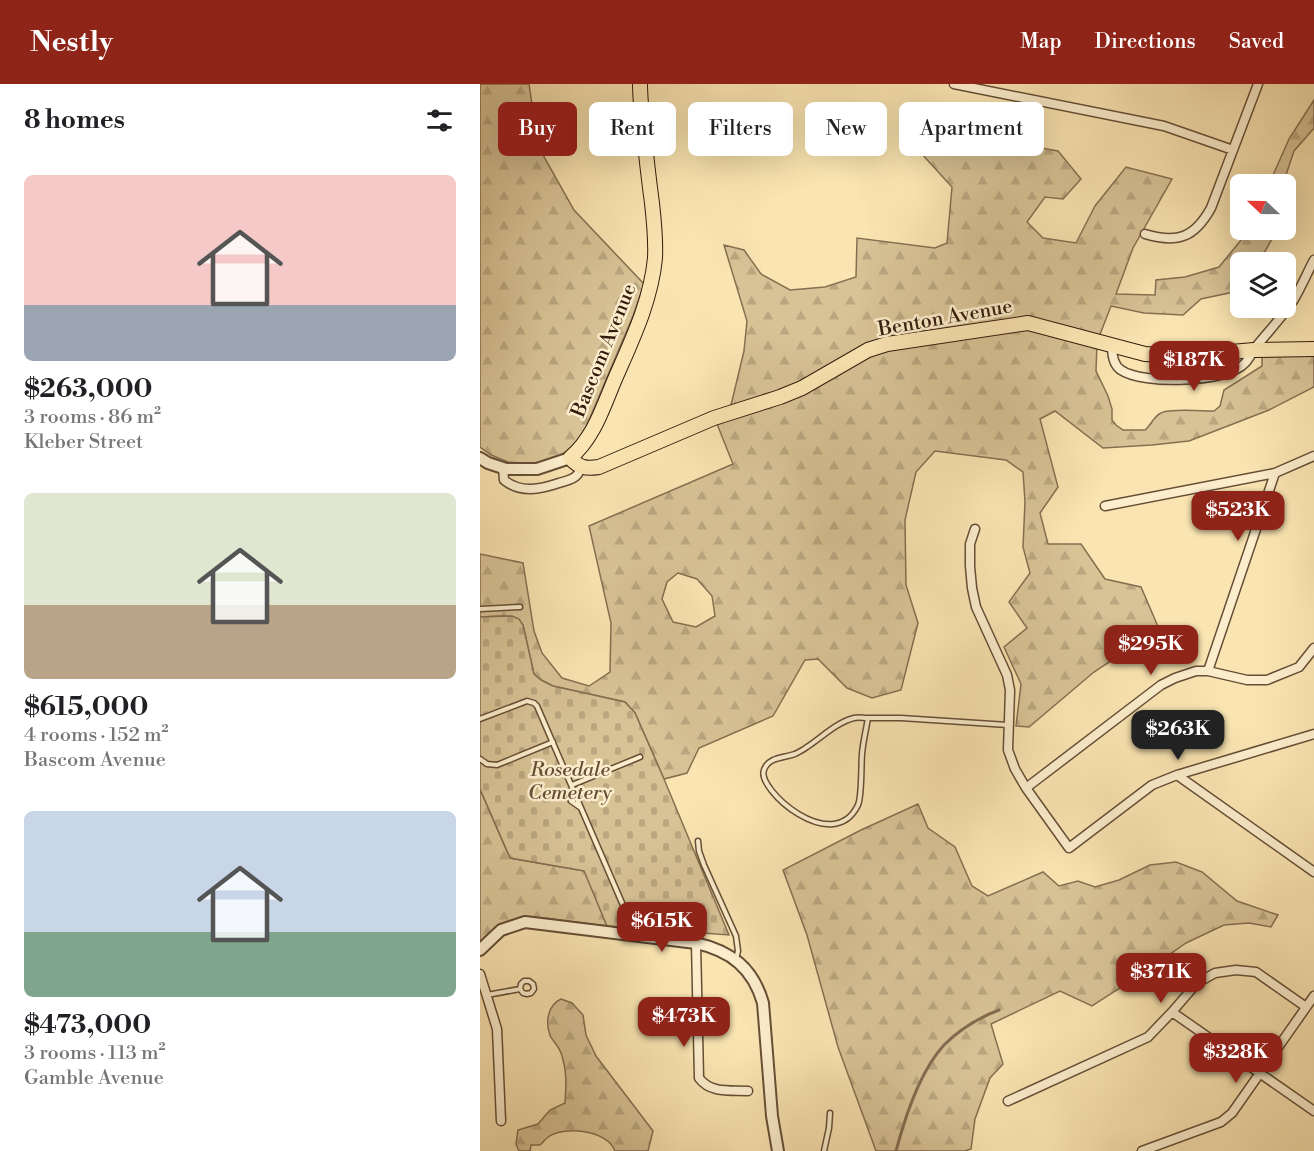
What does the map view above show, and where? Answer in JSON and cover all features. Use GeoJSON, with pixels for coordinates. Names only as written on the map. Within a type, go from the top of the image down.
{"type":"FeatureCollection","features":[{"type":"Feature","properties":{"kind":"main road","name":"Bascom Avenue"},"geometry":{"type":"LineString","coordinates":[[576,462],[580,449],[600,416],[637,328],[647,302],[652,279],[655,229],[640,84]]}},
{"type":"Feature","properties":{"kind":"main road","name":"Benton Avenue"},"geometry":{"type":"LineString","coordinates":[[576,462],[588,468],[599,467],[714,418],[780,398],[868,350],[887,344],[1028,323],[1145,354],[1186,356],[1254,350],[1314,349]]}},
{"type":"Feature","properties":{"kind":"street"},"geometry":{"type":"LineString","coordinates":[[954,84],[1164,126],[1233,150]]}},
{"type":"Feature","properties":{"kind":"street"},"geometry":{"type":"LineString","coordinates":[[1145,234],[1158,238],[1174,238],[1193,231],[1204,221],[1258,84]]}},
{"type":"Feature","properties":{"kind":"street"},"geometry":{"type":"LineString","coordinates":[[1112,346],[1113,358],[1119,369],[1142,377],[1209,378],[1231,372],[1245,364],[1293,301],[1314,260]]}},
{"type":"Feature","properties":{"kind":"street"},"geometry":{"type":"LineString","coordinates":[[1105,507],[1275,473],[1314,456]]}},
{"type":"Feature","properties":{"kind":"street"},"geometry":{"type":"LineString","coordinates":[[480,458],[506,469],[537,469],[576,462],[576,475],[572,479],[545,487],[525,489],[511,485],[504,480],[502,468]]}},
{"type":"Feature","properties":{"kind":"street"},"geometry":{"type":"LineString","coordinates":[[1208,671],[1275,473]]}},
{"type":"Feature","properties":{"kind":"street"},"geometry":{"type":"LineString","coordinates":[[975,529],[970,544],[972,588],[976,607],[1007,675],[1010,690],[1008,750],[1015,769],[1026,788],[1069,848],[1152,785],[1177,775],[1314,734]]}},
{"type":"Feature","properties":{"kind":"street"},"geometry":{"type":"LineString","coordinates":[[1026,788],[1161,685],[1175,678],[1196,671],[1208,671],[1247,680],[1267,680],[1299,667],[1314,648]]}},
{"type":"Feature","properties":{"kind":"street"},"geometry":{"type":"LineString","coordinates":[[1177,775],[1314,872]]}},
{"type":"Feature","properties":{"kind":"street"},"geometry":{"type":"LineString","coordinates":[[480,950],[501,930],[525,922],[696,943],[722,951],[751,976],[761,994],[772,1116],[778,1151]]}},
{"type":"Feature","properties":{"kind":"street"},"geometry":{"type":"LineString","coordinates":[[696,943],[699,1078],[708,1088],[748,1091]]}},
{"type":"Feature","properties":{"kind":"street"},"geometry":{"type":"LineString","coordinates":[[1008,1101],[1148,1037],[1197,983],[1215,973],[1236,970],[1256,972],[1306,1007]]}},
{"type":"Feature","properties":{"kind":"street"},"geometry":{"type":"LineString","coordinates":[[480,974],[497,1029],[501,1121]]}},
{"type":"Feature","properties":{"kind":"street"},"geometry":{"type":"LineString","coordinates":[[1142,1151],[1227,1118],[1314,996]]}},
{"type":"Feature","properties":{"kind":"street"},"geometry":{"type":"LineString","coordinates":[[1173,1012],[1314,1111]]}},
{"type":"Feature","properties":{"kind":"lane"},"geometry":{"type":"LineString","coordinates":[[480,609],[520,607]]}},
{"type":"Feature","properties":{"kind":"lane"},"geometry":{"type":"LineString","coordinates":[[480,719],[522,703],[531,702],[537,706],[636,936]]}},
{"type":"Feature","properties":{"kind":"lane"},"geometry":{"type":"LineString","coordinates":[[868,718],[862,754],[859,803],[850,816],[840,823],[819,824],[800,815],[775,796],[763,778],[764,770],[771,761],[798,753],[838,725],[853,718],[868,718],[901,718],[1008,725]]}},
{"type":"Feature","properties":{"kind":"lane"},"geometry":{"type":"LineString","coordinates":[[480,759],[487,764],[497,765],[553,742]]}},
{"type":"Feature","properties":{"kind":"lane"},"geometry":{"type":"LineString","coordinates":[[572,785],[640,757]]}},
{"type":"Feature","properties":{"kind":"lane"},"geometry":{"type":"LineString","coordinates":[[571,801],[582,808]]}},
{"type":"Feature","properties":{"kind":"lane"},"geometry":{"type":"LineString","coordinates":[[698,841],[704,865],[738,944],[735,960]]}},
{"type":"Feature","properties":{"kind":"lane"},"geometry":{"type":"LineString","coordinates":[[487,995],[520,989]]}},
{"type":"Feature","properties":{"kind":"lane"},"geometry":{"type":"LineString","coordinates":[[824,1151],[830,1113]]}},
{"type":"Feature","properties":{"kind":"green space"},"geometry":{"type":"Polygon","coordinates":[[[480,84],[529,84],[532,102],[498,102],[498,156],[544,156],[574,210],[644,284],[633,316],[586,427],[575,445],[554,460],[531,464],[508,462],[491,455],[480,447],[480,84]]]}},
{"type":"Feature","properties":{"kind":"green space"},"geometry":{"type":"Polygon","coordinates":[[[1314,100],[1314,128],[1294,151],[1286,174],[1273,174],[1289,139],[1314,100]]]}},
{"type":"Feature","properties":{"kind":"green space"},"geometry":{"type":"Polygon","coordinates":[[[1044,148],[1058,151],[1081,179],[1063,199],[1045,197],[1027,222],[1043,238],[1076,243],[1095,206],[1126,167],[1172,179],[1133,248],[1116,294],[1155,295],[1156,280],[1185,277],[1219,267],[1230,253],[1230,292],[1201,299],[1183,315],[1144,313],[1111,306],[1097,342],[1096,371],[1108,396],[1112,409],[1112,420],[1123,430],[1145,430],[1156,416],[1165,411],[1214,411],[1220,406],[1224,390],[1262,366],[1262,350],[1314,349],[1314,387],[1269,410],[1189,441],[1103,448],[1055,411],[1040,419],[1058,487],[1040,513],[1048,544],[1081,544],[1105,579],[1141,587],[1159,629],[1094,672],[1029,727],[1016,726],[1021,684],[1004,647],[1027,628],[1009,602],[1030,573],[1023,547],[1025,502],[1023,472],[1006,460],[935,451],[916,472],[905,520],[906,585],[918,623],[901,690],[872,698],[847,688],[818,659],[805,660],[773,716],[699,748],[687,773],[664,779],[635,713],[625,702],[553,686],[541,680],[534,674],[523,625],[509,617],[480,617],[480,554],[523,563],[534,631],[542,653],[562,678],[589,686],[610,672],[611,623],[589,526],[733,464],[717,424],[735,418],[731,405],[744,351],[747,321],[724,245],[744,250],[761,274],[790,290],[825,287],[856,277],[857,238],[935,248],[947,243],[952,187],[924,156],[1044,156],[1044,148]],[[678,573],[667,582],[662,599],[673,622],[696,627],[715,616],[712,596],[697,579],[678,573]]]}},
{"type":"Feature","properties":{"kind":"green space"},"geometry":{"type":"Polygon","coordinates":[[[1241,240],[1271,240],[1265,252],[1231,252],[1241,240]]]}},
{"type":"Feature","properties":{"kind":"green space","name":"Rosedale Cemetery"},"geometry":{"type":"Polygon","coordinates":[[[512,616],[519,619],[523,625],[534,674],[541,680],[553,686],[625,702],[635,713],[729,935],[607,926],[584,871],[510,858],[480,789],[480,617],[512,616]]]}},
{"type":"Feature","properties":{"kind":"green space"},"geometry":{"type":"Polygon","coordinates":[[[480,789],[510,858],[585,871],[607,926],[545,918],[525,918],[498,928],[480,942],[480,789]]]}},
{"type":"Feature","properties":{"kind":"green space"},"geometry":{"type":"Polygon","coordinates":[[[918,804],[928,828],[955,847],[972,886],[988,896],[1043,872],[1059,886],[1078,881],[1095,887],[1119,880],[1150,865],[1176,862],[1202,872],[1237,901],[1278,915],[1271,927],[1249,923],[1224,925],[1186,943],[1092,1006],[1060,991],[991,1024],[1003,1064],[990,1078],[975,1119],[971,1149],[965,1151],[876,1151],[838,1047],[807,935],[783,870],[918,804]]]}},
{"type":"Feature","properties":{"kind":"green space"},"geometry":{"type":"Polygon","coordinates":[[[561,999],[572,1003],[583,1015],[586,1035],[596,1056],[653,1131],[648,1151],[615,1151],[604,1138],[595,1134],[574,1131],[554,1134],[540,1145],[531,1145],[530,1151],[519,1151],[516,1144],[518,1130],[538,1124],[550,1110],[565,1103],[564,1065],[560,1051],[550,1036],[548,1025],[550,1010],[561,999]]]}},
{"type":"Feature","properties":{"kind":"waterway"},"geometry":{"type":"LineString","coordinates":[[896,1151],[914,1095],[935,1056],[950,1039],[963,1029],[999,1010]]}}]}
